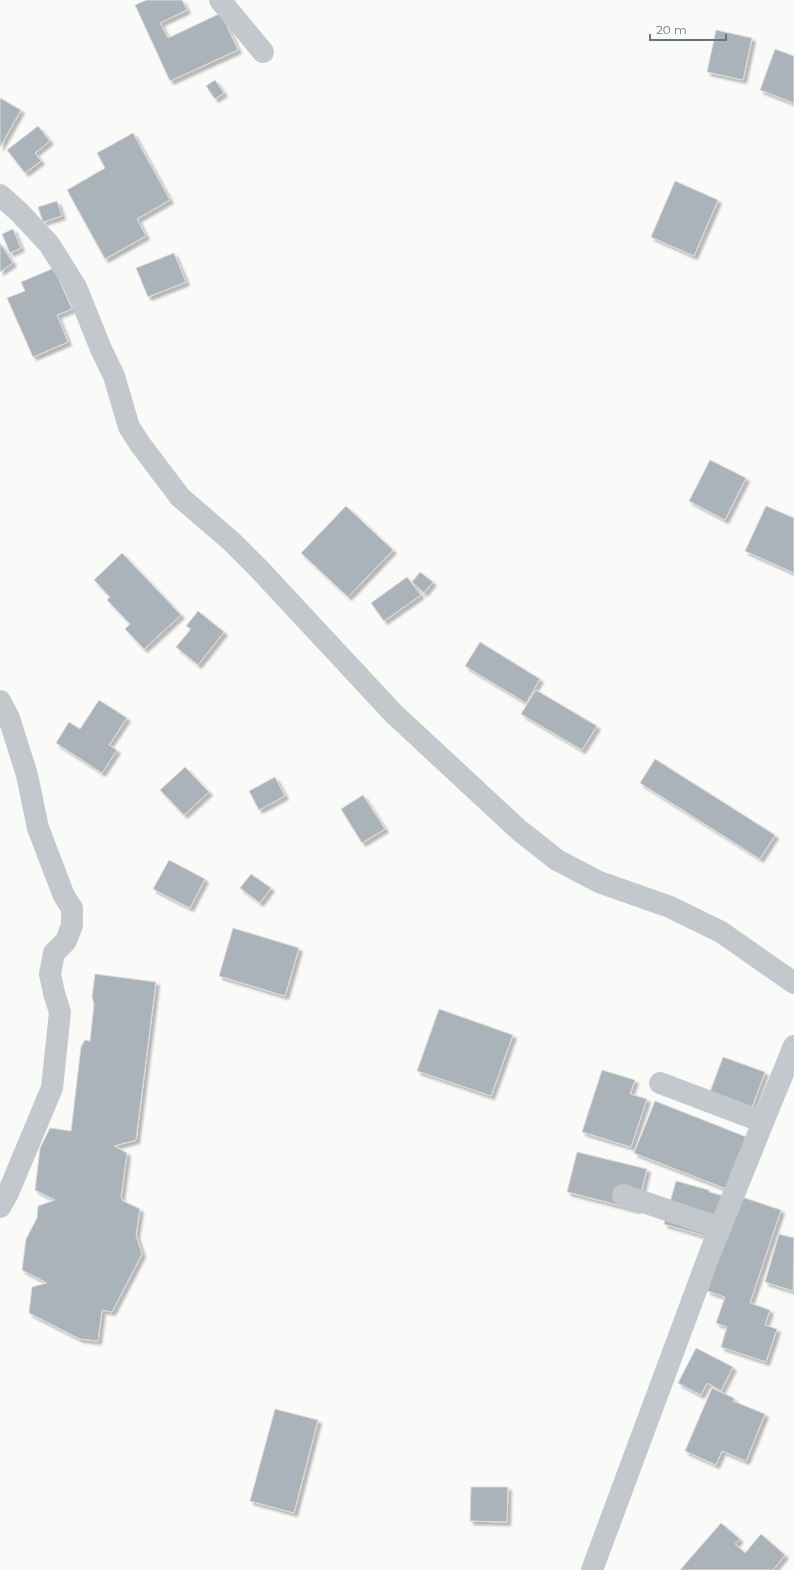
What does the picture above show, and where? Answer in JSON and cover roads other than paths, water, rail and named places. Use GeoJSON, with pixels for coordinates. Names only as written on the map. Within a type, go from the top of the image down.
{"type":"FeatureCollection","features":[{"type":"Feature","properties":{"kind":"street"},"geometry":{"type":"LineString","coordinates":[[220,0],[263,52]]}},
{"type":"Feature","properties":{"kind":"street"},"geometry":{"type":"LineString","coordinates":[[0,195],[20,213],[49,244],[76,288],[101,349],[114,376],[129,427],[180,497],[231,541],[259,569],[394,714],[519,830],[557,860],[598,882],[670,907],[720,932],[794,983]]}},
{"type":"Feature","properties":{"kind":"street"},"geometry":{"type":"LineString","coordinates":[[0,701],[10,718],[25,768],[38,828],[64,896],[72,908],[72,925],[66,941],[54,953],[50,974],[60,1012],[52,1088],[8,1192],[0,1207]]}},
{"type":"Feature","properties":{"kind":"street"},"geometry":{"type":"LineString","coordinates":[[592,1570],[720,1228],[794,1046]]}},
{"type":"Feature","properties":{"kind":"street"},"geometry":{"type":"LineString","coordinates":[[660,1083],[763,1122]]}},
{"type":"Feature","properties":{"kind":"street"},"geometry":{"type":"LineString","coordinates":[[623,1195],[720,1228]]}}]}
